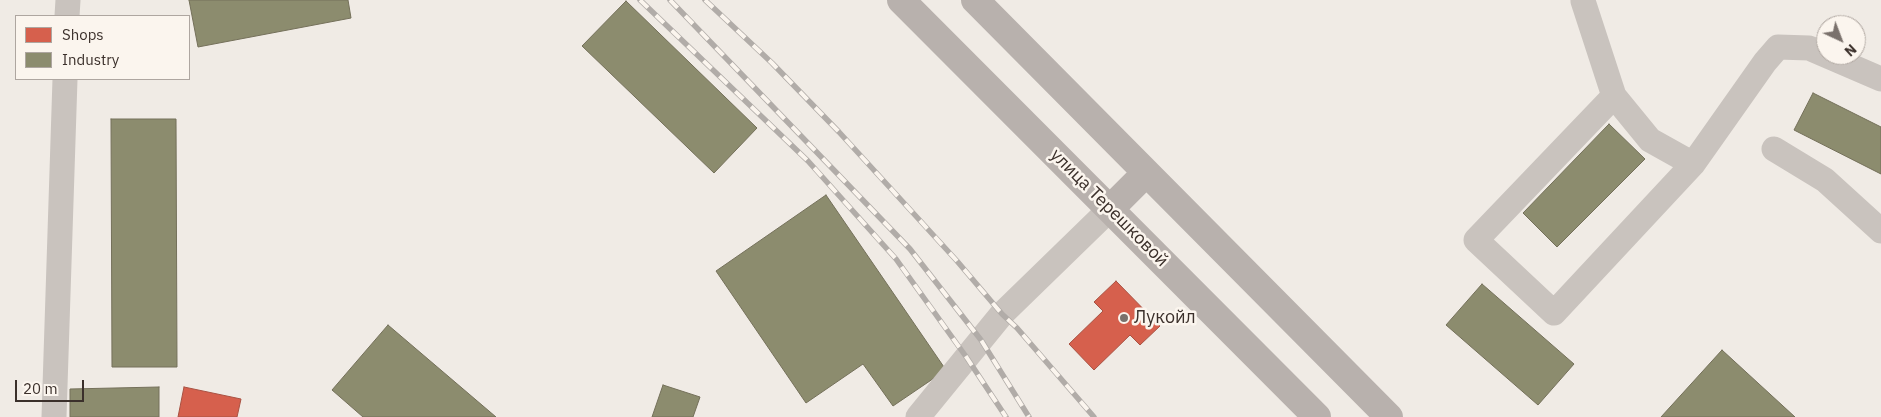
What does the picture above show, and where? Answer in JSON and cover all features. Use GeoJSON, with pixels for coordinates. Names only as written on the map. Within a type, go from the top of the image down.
{"type":"FeatureCollection","features":[{"type":"Feature","properties":{"kind":"main road","name":"улица Терешковой"},"geometry":{"type":"LineString","coordinates":[[901,0],[1317,417]]}},
{"type":"Feature","properties":{"kind":"main road"},"geometry":{"type":"LineString","coordinates":[[974,0],[1389,417]]}},
{"type":"Feature","properties":{"kind":"main road"},"geometry":{"type":"LineString","coordinates":[[1110,209],[1146,173]]}},
{"type":"Feature","properties":{"kind":"street"},"geometry":{"type":"LineString","coordinates":[[67,15],[68,0]]}},
{"type":"Feature","properties":{"kind":"street"},"geometry":{"type":"LineString","coordinates":[[1583,1],[1614,96],[1650,140],[1693,164]]}},
{"type":"Feature","properties":{"kind":"street"},"geometry":{"type":"LineString","coordinates":[[1614,96],[1476,240],[1554,313],[1693,164],[1778,47],[1809,48],[1881,79]]}},
{"type":"Feature","properties":{"kind":"street"},"geometry":{"type":"LineString","coordinates":[[54,417],[65,80]]}},
{"type":"Feature","properties":{"kind":"street"},"geometry":{"type":"LineString","coordinates":[[1774,150],[1825,180],[1881,231]]}},
{"type":"Feature","properties":{"kind":"street"},"geometry":{"type":"LineString","coordinates":[[918,417],[1002,314],[1110,209]]}},
{"type":"Feature","properties":{"kind":"building: Shops","name":"Лукойл"},"geometry":{"type":"Polygon","coordinates":[[[1116,281],[1160,326],[1140,345],[1130,335],[1094,370],[1069,344],[1103,311],[1094,302],[1116,281]]]}},
{"type":"Feature","properties":{"kind":"building: Shops"},"geometry":{"type":"Polygon","coordinates":[[[184,387],[241,399],[237,417],[178,417],[184,387]]]}},
{"type":"Feature","properties":{"kind":"building: Industry"},"geometry":{"type":"Polygon","coordinates":[[[189,0],[348,0],[351,18],[198,47],[189,0]]]}},
{"type":"Feature","properties":{"kind":"building: Industry"},"geometry":{"type":"Polygon","coordinates":[[[626,1],[757,128],[714,173],[582,46],[626,1]]]}},
{"type":"Feature","properties":{"kind":"building: Industry"},"geometry":{"type":"Polygon","coordinates":[[[1813,93],[1881,127],[1881,174],[1794,130],[1813,93]]]}},
{"type":"Feature","properties":{"kind":"building: Industry"},"geometry":{"type":"Polygon","coordinates":[[[111,119],[176,119],[177,367],[112,367],[111,119]]]}},
{"type":"Feature","properties":{"kind":"building: Industry"},"geometry":{"type":"Polygon","coordinates":[[[1609,124],[1645,159],[1557,247],[1523,213],[1609,124]]]}},
{"type":"Feature","properties":{"kind":"building: Industry"},"geometry":{"type":"Polygon","coordinates":[[[826,195],[946,370],[893,406],[863,364],[806,403],[716,271],[826,195]]]}},
{"type":"Feature","properties":{"kind":"building: Industry"},"geometry":{"type":"Polygon","coordinates":[[[1482,284],[1574,364],[1538,405],[1446,325],[1482,284]]]}},
{"type":"Feature","properties":{"kind":"building: Industry"},"geometry":{"type":"Polygon","coordinates":[[[388,325],[496,417],[363,417],[332,390],[388,325]]]}},
{"type":"Feature","properties":{"kind":"building: Industry"},"geometry":{"type":"Polygon","coordinates":[[[1722,350],[1795,417],[1661,417],[1722,350]]]}},
{"type":"Feature","properties":{"kind":"building: Industry"},"geometry":{"type":"Polygon","coordinates":[[[663,385],[700,397],[693,417],[652,417],[663,385]]]}},
{"type":"Feature","properties":{"kind":"building: Industry"},"geometry":{"type":"Polygon","coordinates":[[[159,387],[159,417],[70,417],[70,389],[159,387]]]}},
{"type":"Feature","properties":{"kind":"railway"},"geometry":{"type":"LineString","coordinates":[[640,0],[808,161],[896,259],[967,358],[1006,417]]}},
{"type":"Feature","properties":{"kind":"railway"},"geometry":{"type":"LineString","coordinates":[[670,0],[910,249],[981,340],[1029,417]]}},
{"type":"Feature","properties":{"kind":"railway"},"geometry":{"type":"LineString","coordinates":[[705,0],[772,63],[839,132],[957,261],[1002,314],[1017,328],[1094,417]]}},
{"type":"Feature","properties":{"kind":"place","name":"Лукойл"},"geometry":{"type":"Point","coordinates":[1124,318]}}]}
